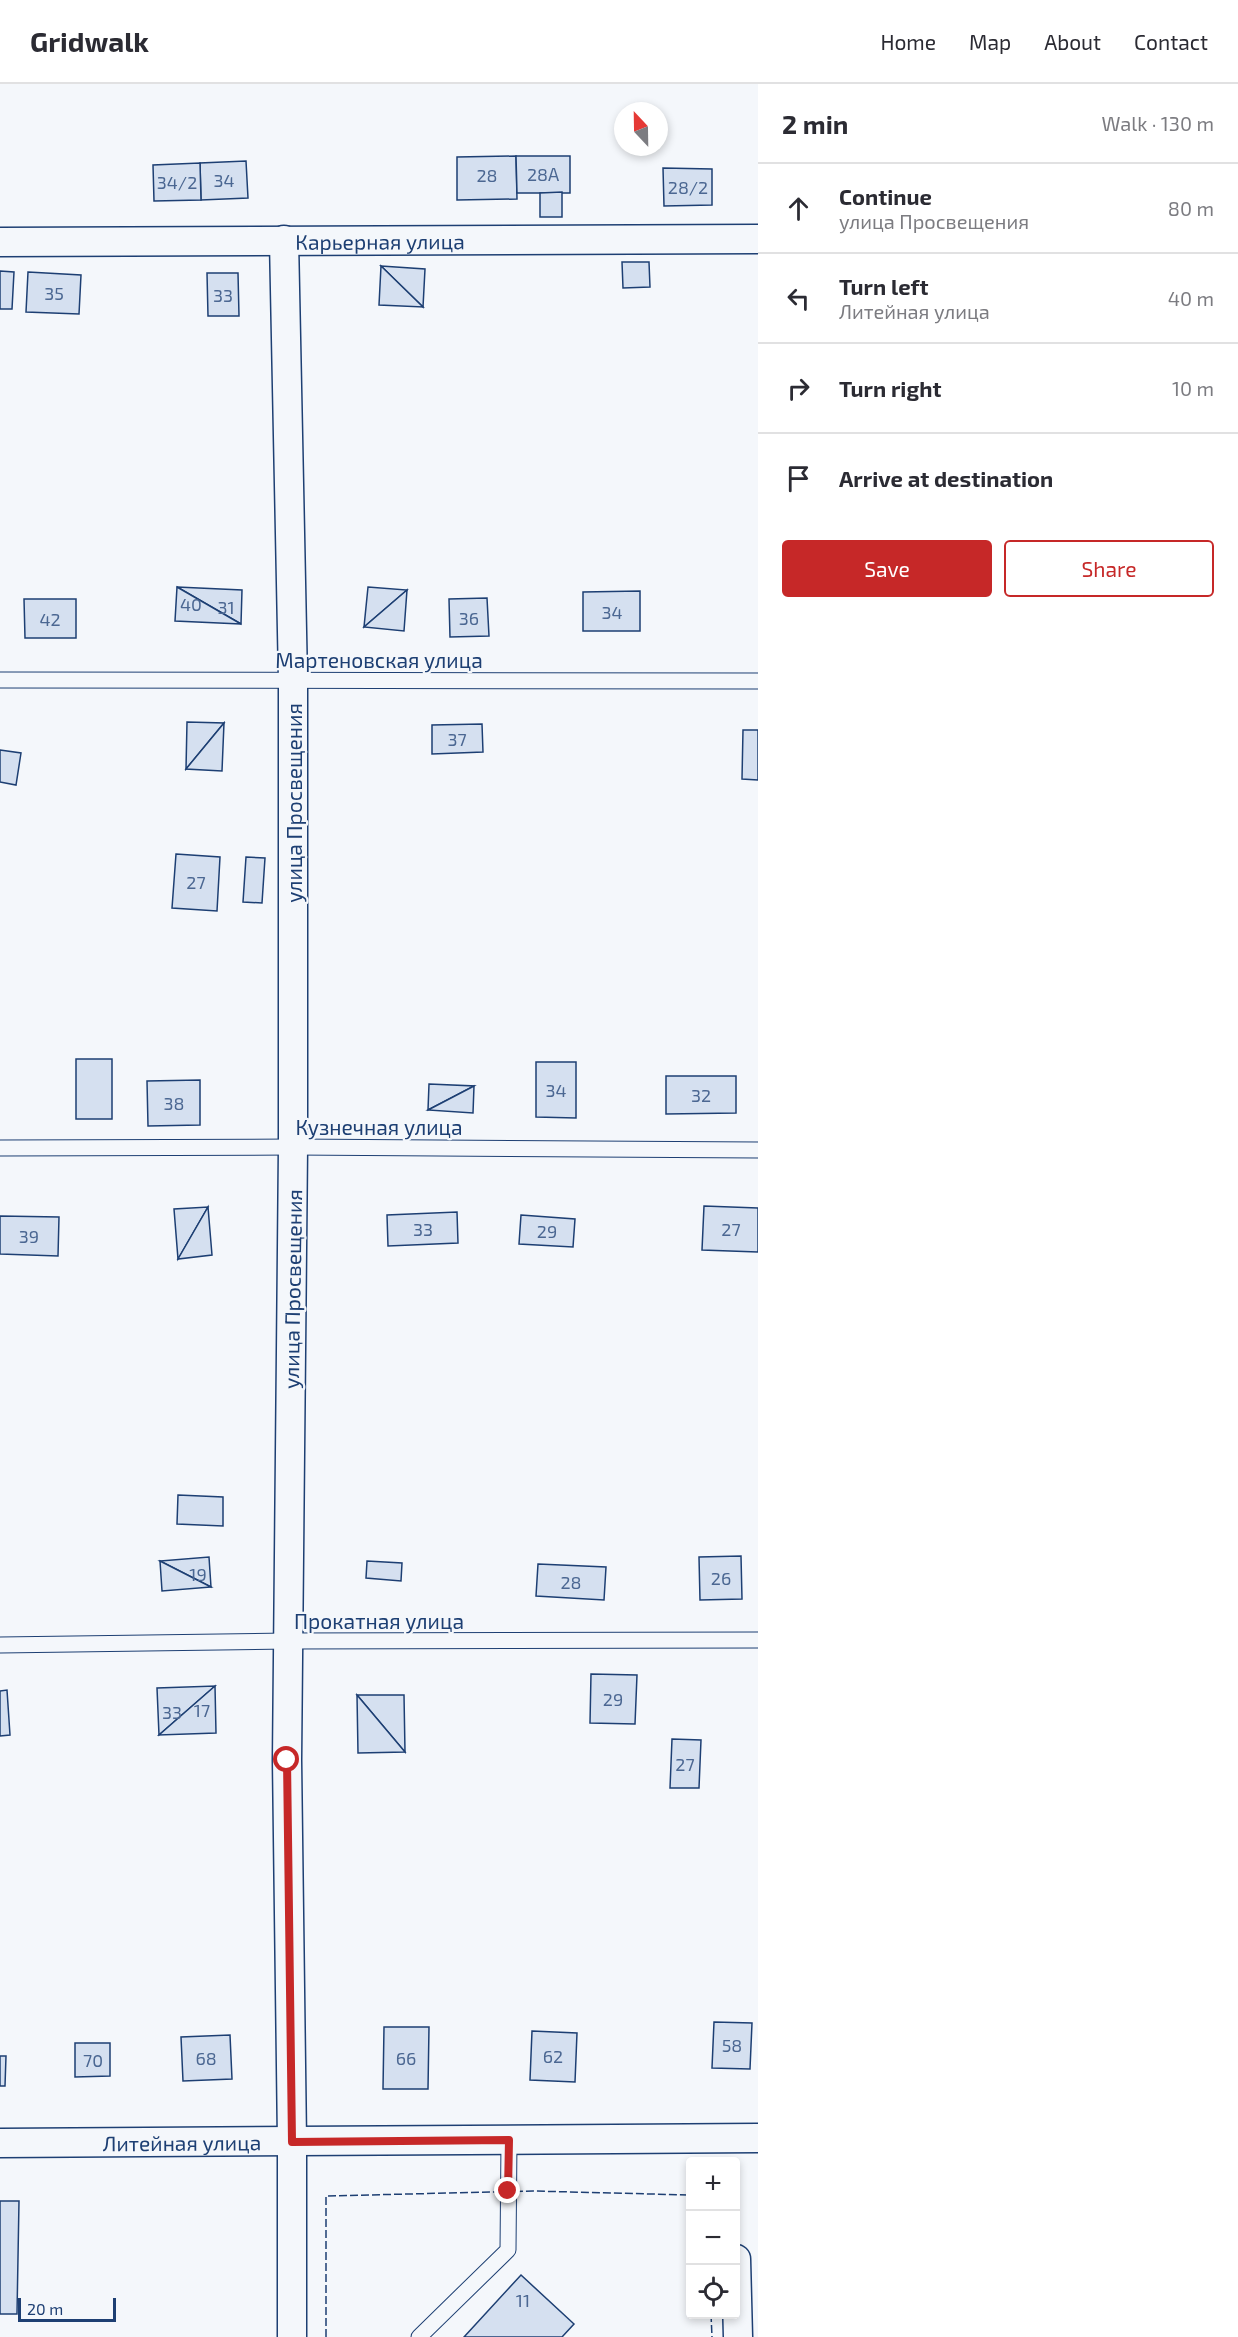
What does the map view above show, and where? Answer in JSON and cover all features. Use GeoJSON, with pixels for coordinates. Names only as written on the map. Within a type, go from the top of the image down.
{"type":"FeatureCollection","features":[{"type":"Feature","properties":{"kind":"street","name":"Карьерная улица"},"geometry":{"type":"LineString","coordinates":[[0,242],[758,239]]}},
{"type":"Feature","properties":{"kind":"street","name":"улица Просвещения"},"geometry":{"type":"LineString","coordinates":[[284,240],[293,680],[293,1147],[287,1760],[292,2337]]}},
{"type":"Feature","properties":{"kind":"street","name":"Литейная улица"},"geometry":{"type":"LineString","coordinates":[[0,2144],[509,2140],[740,2146]]}},
{"type":"Feature","properties":{"kind":"street"},"geometry":{"type":"LineString","coordinates":[[735,2265],[738,2337]]}},
{"type":"Feature","properties":{"kind":"lane","name":"Мартеновская улица"},"geometry":{"type":"LineString","coordinates":[[0,680],[758,681]]}},
{"type":"Feature","properties":{"kind":"lane","name":"Кузнечная улица"},"geometry":{"type":"LineString","coordinates":[[0,1148],[758,1150]]}},
{"type":"Feature","properties":{"kind":"lane","name":"Прокатная улица"},"geometry":{"type":"LineString","coordinates":[[0,1645],[288,1641],[758,1640]]}},
{"type":"Feature","properties":{"kind":"lane"},"geometry":{"type":"LineString","coordinates":[[419,2337],[508,2250],[509,2140]]}},
{"type":"Feature","properties":{"kind":"building"},"geometry":{"type":"Polygon","coordinates":[[[516,156],[517,199],[457,200],[457,157],[516,156]]]}},
{"type":"Feature","properties":{"kind":"building"},"geometry":{"type":"Polygon","coordinates":[[[516,156],[570,156],[570,193],[517,193],[516,156]]]}},
{"type":"Feature","properties":{"kind":"building"},"geometry":{"type":"Polygon","coordinates":[[[246,161],[248,198],[201,200],[200,163],[246,161]]]}},
{"type":"Feature","properties":{"kind":"building"},"geometry":{"type":"Polygon","coordinates":[[[200,163],[201,200],[154,201],[153,165],[200,163]]]}},
{"type":"Feature","properties":{"kind":"building"},"geometry":{"type":"Polygon","coordinates":[[[663,168],[712,169],[712,205],[664,206],[663,168]]]}},
{"type":"Feature","properties":{"kind":"building"},"geometry":{"type":"Polygon","coordinates":[[[562,192],[562,217],[540,217],[540,193],[562,192]]]}},
{"type":"Feature","properties":{"kind":"building"},"geometry":{"type":"Polygon","coordinates":[[[622,262],[649,262],[650,287],[623,288],[622,262]]]}},
{"type":"Feature","properties":{"kind":"building"},"geometry":{"type":"Polygon","coordinates":[[[381,266],[425,269],[423,307],[381,266]]]}},
{"type":"Feature","properties":{"kind":"building"},"geometry":{"type":"Polygon","coordinates":[[[381,266],[423,307],[379,305],[381,266]]]}},
{"type":"Feature","properties":{"kind":"building"},"geometry":{"type":"Polygon","coordinates":[[[0,271],[14,272],[12,309],[0,309],[0,271]]]}},
{"type":"Feature","properties":{"kind":"building"},"geometry":{"type":"Polygon","coordinates":[[[28,272],[81,275],[79,314],[26,312],[28,272]]]}},
{"type":"Feature","properties":{"kind":"building"},"geometry":{"type":"Polygon","coordinates":[[[207,273],[238,273],[239,316],[208,316],[207,273]]]}},
{"type":"Feature","properties":{"kind":"building"},"geometry":{"type":"Polygon","coordinates":[[[177,587],[242,590],[241,624],[177,587]]]}},
{"type":"Feature","properties":{"kind":"building"},"geometry":{"type":"Polygon","coordinates":[[[177,587],[241,624],[175,621],[177,587]]]}},
{"type":"Feature","properties":{"kind":"building"},"geometry":{"type":"Polygon","coordinates":[[[368,587],[407,590],[364,627],[368,587]]]}},
{"type":"Feature","properties":{"kind":"building"},"geometry":{"type":"Polygon","coordinates":[[[407,590],[404,631],[364,627],[407,590]]]}},
{"type":"Feature","properties":{"kind":"building"},"geometry":{"type":"Polygon","coordinates":[[[640,591],[640,631],[583,631],[583,592],[640,591]]]}},
{"type":"Feature","properties":{"kind":"building"},"geometry":{"type":"Polygon","coordinates":[[[487,598],[489,636],[450,637],[449,599],[487,598]]]}},
{"type":"Feature","properties":{"kind":"building"},"geometry":{"type":"Polygon","coordinates":[[[24,599],[76,599],[76,638],[25,638],[24,599]]]}},
{"type":"Feature","properties":{"kind":"building"},"geometry":{"type":"Polygon","coordinates":[[[187,722],[224,723],[186,769],[187,722]]]}},
{"type":"Feature","properties":{"kind":"building"},"geometry":{"type":"Polygon","coordinates":[[[224,723],[222,771],[186,769],[224,723]]]}},
{"type":"Feature","properties":{"kind":"building"},"geometry":{"type":"Polygon","coordinates":[[[482,724],[483,752],[432,754],[432,725],[482,724]]]}},
{"type":"Feature","properties":{"kind":"building"},"geometry":{"type":"Polygon","coordinates":[[[743,730],[758,730],[758,780],[742,779],[743,730]]]}},
{"type":"Feature","properties":{"kind":"building"},"geometry":{"type":"Polygon","coordinates":[[[0,750],[21,753],[16,785],[0,782],[0,750]]]}},
{"type":"Feature","properties":{"kind":"building"},"geometry":{"type":"Polygon","coordinates":[[[176,854],[220,857],[217,911],[172,908],[176,854]]]}},
{"type":"Feature","properties":{"kind":"building"},"geometry":{"type":"Polygon","coordinates":[[[246,857],[265,858],[262,903],[243,902],[246,857]]]}},
{"type":"Feature","properties":{"kind":"building"},"geometry":{"type":"Polygon","coordinates":[[[76,1059],[112,1059],[112,1119],[76,1119],[76,1059]]]}},
{"type":"Feature","properties":{"kind":"building"},"geometry":{"type":"Polygon","coordinates":[[[536,1062],[576,1062],[576,1118],[536,1117],[536,1062]]]}},
{"type":"Feature","properties":{"kind":"building"},"geometry":{"type":"Polygon","coordinates":[[[666,1076],[736,1076],[736,1113],[666,1114],[666,1076]]]}},
{"type":"Feature","properties":{"kind":"building"},"geometry":{"type":"Polygon","coordinates":[[[200,1080],[200,1125],[148,1126],[147,1081],[200,1080]]]}},
{"type":"Feature","properties":{"kind":"building"},"geometry":{"type":"Polygon","coordinates":[[[429,1084],[474,1086],[428,1110],[429,1084]]]}},
{"type":"Feature","properties":{"kind":"building"},"geometry":{"type":"Polygon","coordinates":[[[474,1086],[473,1113],[428,1110],[474,1086]]]}},
{"type":"Feature","properties":{"kind":"building"},"geometry":{"type":"Polygon","coordinates":[[[704,1206],[758,1208],[758,1252],[702,1250],[704,1206]]]}},
{"type":"Feature","properties":{"kind":"building"},"geometry":{"type":"Polygon","coordinates":[[[208,1207],[178,1259],[174,1209],[208,1207]]]}},
{"type":"Feature","properties":{"kind":"building"},"geometry":{"type":"Polygon","coordinates":[[[208,1207],[212,1255],[178,1259],[208,1207]]]}},
{"type":"Feature","properties":{"kind":"building"},"geometry":{"type":"Polygon","coordinates":[[[457,1212],[458,1243],[388,1246],[387,1215],[457,1212]]]}},
{"type":"Feature","properties":{"kind":"building"},"geometry":{"type":"Polygon","coordinates":[[[521,1215],[575,1219],[573,1247],[519,1244],[521,1215]]]}},
{"type":"Feature","properties":{"kind":"building"},"geometry":{"type":"Polygon","coordinates":[[[0,1216],[59,1217],[58,1256],[0,1254],[0,1216]]]}},
{"type":"Feature","properties":{"kind":"building"},"geometry":{"type":"Polygon","coordinates":[[[178,1495],[223,1497],[223,1526],[177,1524],[178,1495]]]}},
{"type":"Feature","properties":{"kind":"building"},"geometry":{"type":"Polygon","coordinates":[[[741,1556],[742,1599],[700,1600],[699,1557],[741,1556]]]}},
{"type":"Feature","properties":{"kind":"building"},"geometry":{"type":"Polygon","coordinates":[[[209,1557],[211,1587],[160,1561],[209,1557]]]}},
{"type":"Feature","properties":{"kind":"building"},"geometry":{"type":"Polygon","coordinates":[[[160,1561],[211,1587],[162,1591],[160,1561]]]}},
{"type":"Feature","properties":{"kind":"building"},"geometry":{"type":"Polygon","coordinates":[[[367,1561],[402,1563],[401,1581],[366,1578],[367,1561]]]}},
{"type":"Feature","properties":{"kind":"building"},"geometry":{"type":"Polygon","coordinates":[[[538,1564],[606,1567],[604,1600],[536,1596],[538,1564]]]}},
{"type":"Feature","properties":{"kind":"building"},"geometry":{"type":"Polygon","coordinates":[[[591,1674],[637,1675],[635,1724],[590,1723],[591,1674]]]}},
{"type":"Feature","properties":{"kind":"building"},"geometry":{"type":"Polygon","coordinates":[[[215,1686],[159,1735],[157,1688],[215,1686]]]}},
{"type":"Feature","properties":{"kind":"building"},"geometry":{"type":"Polygon","coordinates":[[[215,1686],[216,1733],[159,1735],[215,1686]]]}},
{"type":"Feature","properties":{"kind":"building"},"geometry":{"type":"Polygon","coordinates":[[[7,1690],[10,1735],[0,1736],[0,1691],[7,1690]]]}},
{"type":"Feature","properties":{"kind":"building"},"geometry":{"type":"Polygon","coordinates":[[[357,1695],[404,1695],[405,1752],[357,1695]]]}},
{"type":"Feature","properties":{"kind":"building"},"geometry":{"type":"Polygon","coordinates":[[[357,1695],[405,1752],[358,1753],[357,1695]]]}},
{"type":"Feature","properties":{"kind":"building"},"geometry":{"type":"Polygon","coordinates":[[[672,1739],[701,1740],[699,1788],[670,1788],[672,1739]]]}},
{"type":"Feature","properties":{"kind":"building"},"geometry":{"type":"Polygon","coordinates":[[[714,2022],[752,2023],[750,2069],[712,2068],[714,2022]]]}},
{"type":"Feature","properties":{"kind":"building"},"geometry":{"type":"Polygon","coordinates":[[[384,2027],[429,2027],[428,2089],[383,2089],[384,2027]]]}},
{"type":"Feature","properties":{"kind":"building"},"geometry":{"type":"Polygon","coordinates":[[[532,2031],[577,2033],[575,2082],[530,2080],[532,2031]]]}},
{"type":"Feature","properties":{"kind":"building"},"geometry":{"type":"Polygon","coordinates":[[[230,2035],[232,2079],[183,2081],[181,2037],[230,2035]]]}},
{"type":"Feature","properties":{"kind":"building"},"geometry":{"type":"Polygon","coordinates":[[[75,2043],[110,2043],[110,2076],[75,2077],[75,2043]]]}},
{"type":"Feature","properties":{"kind":"building"},"geometry":{"type":"Polygon","coordinates":[[[0,2056],[6,2056],[5,2086],[0,2086],[0,2056]]]}},
{"type":"Feature","properties":{"kind":"building"},"geometry":{"type":"Polygon","coordinates":[[[0,2201],[19,2201],[17,2314],[0,2314],[0,2201]]]}},
{"type":"Feature","properties":{"kind":"building"},"geometry":{"type":"Polygon","coordinates":[[[521,2275],[574,2324],[562,2337],[464,2337],[521,2275]]]}},
{"type":"Feature","properties":{"kind":"fence"},"geometry":{"type":"LineString","coordinates":[[326,2337],[326,2196],[533,2191],[686,2195]]}},
{"type":"Feature","properties":{"kind":"fence"},"geometry":{"type":"LineString","coordinates":[[711,2319],[712,2337]]}},
{"type":"Feature","properties":{"kind":"route"},"geometry":{"type":"LineString","coordinates":[[287,1760],[292,2142],[509,2140],[508,2191]]}}]}
